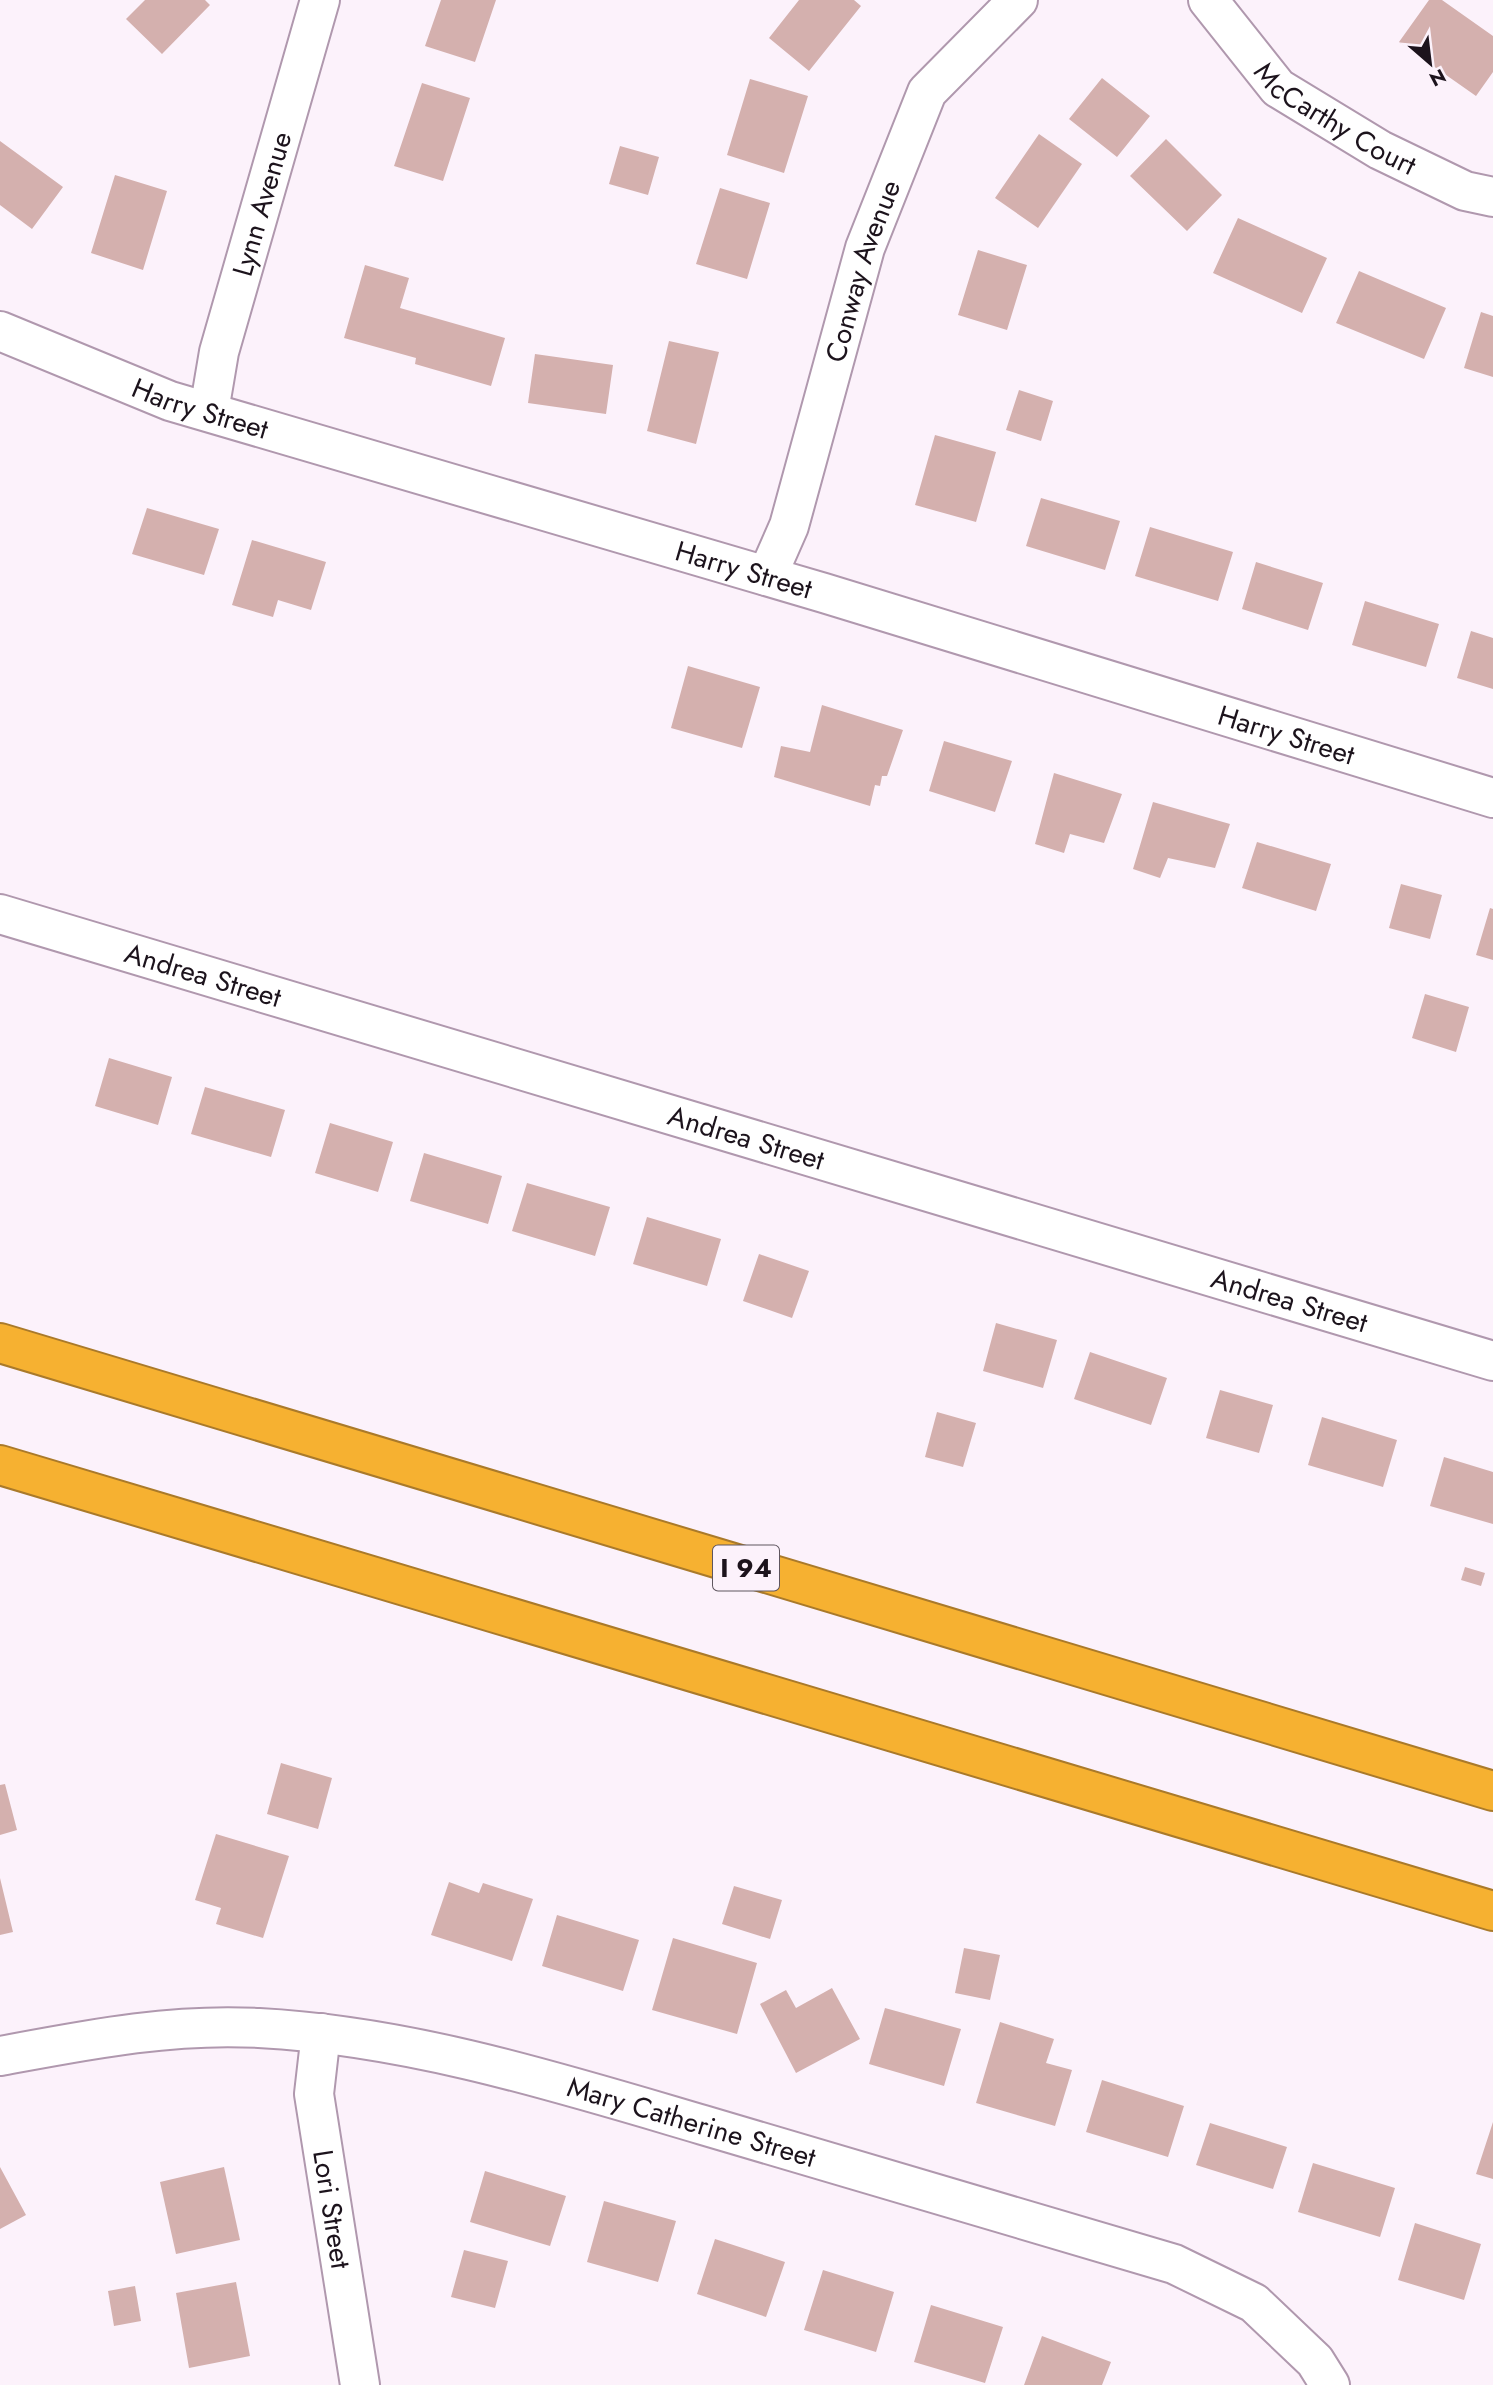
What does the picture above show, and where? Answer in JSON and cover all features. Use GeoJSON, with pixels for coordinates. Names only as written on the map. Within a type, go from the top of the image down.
{"type":"FeatureCollection","features":[{"type":"Feature","properties":{"kind":"highway","name":"I 94"},"geometry":{"type":"LineString","coordinates":[[0,1343],[1493,1791]]}},
{"type":"Feature","properties":{"kind":"highway"},"geometry":{"type":"LineString","coordinates":[[0,1465],[1493,1911]]}},
{"type":"Feature","properties":{"kind":"street","name":"Lynn Avenue"},"geometry":{"type":"LineString","coordinates":[[209,411],[219,352],[320,0]]}},
{"type":"Feature","properties":{"kind":"street","name":"Conway Avenue"},"geometry":{"type":"LineString","coordinates":[[767,576],[789,526],[865,248],[927,92],[1018,0]]}},
{"type":"Feature","properties":{"kind":"street","name":"McCarthy Court"},"geometry":{"type":"LineString","coordinates":[[1208,0],[1278,88],[1380,150],[1465,191],[1493,197]]}},
{"type":"Feature","properties":{"kind":"street","name":"Harry Street"},"geometry":{"type":"LineString","coordinates":[[0,331],[170,401],[708,562],[767,576],[1493,798]]}},
{"type":"Feature","properties":{"kind":"street","name":"Andrea Street"},"geometry":{"type":"LineString","coordinates":[[0,914],[1493,1361]]}},
{"type":"Feature","properties":{"kind":"street","name":"Mary Catherine Street"},"geometry":{"type":"LineString","coordinates":[[0,2056],[126,2032],[255,2028],[321,2033],[516,2070],[1174,2264],[1254,2303],[1315,2361],[1330,2385]]}},
{"type":"Feature","properties":{"kind":"street","name":"Lori Street"},"geometry":{"type":"LineString","coordinates":[[321,2033],[314,2094],[360,2385]]}},
{"type":"Feature","properties":{"kind":"building"},"geometry":{"type":"Polygon","coordinates":[[[145,0],[205,0],[210,5],[162,54],[126,19],[145,0]]]}},
{"type":"Feature","properties":{"kind":"building"},"geometry":{"type":"Polygon","coordinates":[[[441,0],[496,0],[475,62],[425,46],[441,0]]]}},
{"type":"Feature","properties":{"kind":"building"},"geometry":{"type":"Polygon","coordinates":[[[799,0],[854,0],[861,6],[809,71],[769,38],[799,0]]]}},
{"type":"Feature","properties":{"kind":"building"},"geometry":{"type":"Polygon","coordinates":[[[1429,0],[1442,0],[1493,36],[1493,72],[1476,96],[1399,42],[1429,0]]]}},
{"type":"Feature","properties":{"kind":"building"},"geometry":{"type":"Polygon","coordinates":[[[1102,78],[1150,116],[1117,157],[1069,119],[1102,78]]]}},
{"type":"Feature","properties":{"kind":"building"},"geometry":{"type":"Polygon","coordinates":[[[750,79],[808,96],[784,173],[727,155],[750,79]]]}},
{"type":"Feature","properties":{"kind":"building"},"geometry":{"type":"Polygon","coordinates":[[[422,83],[470,98],[443,181],[394,166],[422,83]]]}},
{"type":"Feature","properties":{"kind":"building"},"geometry":{"type":"Polygon","coordinates":[[[1039,134],[1082,164],[1038,228],[995,198],[1039,134]]]}},
{"type":"Feature","properties":{"kind":"building"},"geometry":{"type":"Polygon","coordinates":[[[1166,139],[1222,195],[1187,231],[1130,176],[1166,139]]]}},
{"type":"Feature","properties":{"kind":"building"},"geometry":{"type":"Polygon","coordinates":[[[0,141],[63,187],[32,229],[0,205],[0,141]]]}},
{"type":"Feature","properties":{"kind":"building"},"geometry":{"type":"Polygon","coordinates":[[[620,146],[659,157],[648,195],[609,184],[620,146]]]}},
{"type":"Feature","properties":{"kind":"building"},"geometry":{"type":"Polygon","coordinates":[[[115,175],[167,191],[143,270],[91,253],[115,175]]]}},
{"type":"Feature","properties":{"kind":"building"},"geometry":{"type":"Polygon","coordinates":[[[720,188],[770,203],[747,279],[696,264],[720,188]]]}},
{"type":"Feature","properties":{"kind":"building"},"geometry":{"type":"Polygon","coordinates":[[[1238,218],[1327,258],[1302,313],[1213,273],[1238,218]]]}},
{"type":"Feature","properties":{"kind":"building"},"geometry":{"type":"Polygon","coordinates":[[[978,250],[1027,265],[1007,330],[958,315],[978,250]]]}},
{"type":"Feature","properties":{"kind":"building"},"geometry":{"type":"Polygon","coordinates":[[[365,265],[409,278],[400,308],[505,338],[491,386],[415,364],[416,358],[344,338],[365,265]]]}},
{"type":"Feature","properties":{"kind":"building"},"geometry":{"type":"Polygon","coordinates":[[[1359,271],[1446,308],[1424,359],[1336,323],[1359,271]]]}},
{"type":"Feature","properties":{"kind":"building"},"geometry":{"type":"Polygon","coordinates":[[[1481,312],[1493,316],[1493,377],[1464,368],[1481,312]]]}},
{"type":"Feature","properties":{"kind":"building"},"geometry":{"type":"Polygon","coordinates":[[[669,341],[719,352],[696,444],[647,431],[669,341]]]}},
{"type":"Feature","properties":{"kind":"building"},"geometry":{"type":"Polygon","coordinates":[[[535,354],[613,365],[606,414],[528,403],[535,354]]]}},
{"type":"Feature","properties":{"kind":"building"},"geometry":{"type":"Polygon","coordinates":[[[1019,390],[1053,401],[1041,441],[1006,430],[1019,390]]]}},
{"type":"Feature","properties":{"kind":"building"},"geometry":{"type":"Polygon","coordinates":[[[935,435],[996,452],[976,522],[915,505],[935,435]]]}},
{"type":"Feature","properties":{"kind":"building"},"geometry":{"type":"Polygon","coordinates":[[[1041,498],[1120,521],[1105,570],[1026,546],[1041,498]]]}},
{"type":"Feature","properties":{"kind":"building"},"geometry":{"type":"Polygon","coordinates":[[[147,508],[219,529],[204,575],[132,554],[147,508]]]}},
{"type":"Feature","properties":{"kind":"building"},"geometry":{"type":"Polygon","coordinates":[[[1150,527],[1233,552],[1218,601],[1135,576],[1150,527]]]}},
{"type":"Feature","properties":{"kind":"building"},"geometry":{"type":"Polygon","coordinates":[[[252,540],[326,562],[311,610],[278,600],[273,617],[232,605],[252,540]]]}},
{"type":"Feature","properties":{"kind":"building"},"geometry":{"type":"Polygon","coordinates":[[[1256,562],[1323,583],[1308,630],[1242,609],[1256,562]]]}},
{"type":"Feature","properties":{"kind":"building"},"geometry":{"type":"Polygon","coordinates":[[[1365,601],[1439,624],[1426,667],[1352,645],[1365,601]]]}},
{"type":"Feature","properties":{"kind":"building"},"geometry":{"type":"Polygon","coordinates":[[[1471,631],[1493,638],[1493,689],[1457,678],[1471,631]]]}},
{"type":"Feature","properties":{"kind":"building"},"geometry":{"type":"Polygon","coordinates":[[[688,666],[760,687],[742,748],[671,728],[688,666]]]}},
{"type":"Feature","properties":{"kind":"building"},"geometry":{"type":"Polygon","coordinates":[[[822,705],[903,730],[887,776],[882,776],[880,786],[875,785],[870,806],[774,777],[781,746],[810,752],[822,705]]]}},
{"type":"Feature","properties":{"kind":"building"},"geometry":{"type":"Polygon","coordinates":[[[944,741],[1012,761],[995,812],[929,791],[944,741]]]}},
{"type":"Feature","properties":{"kind":"building"},"geometry":{"type":"Polygon","coordinates":[[[1054,773],[1122,794],[1104,843],[1070,834],[1064,853],[1035,844],[1054,773]]]}},
{"type":"Feature","properties":{"kind":"building"},"geometry":{"type":"Polygon","coordinates":[[[1153,802],[1230,824],[1215,868],[1168,858],[1160,878],[1133,869],[1153,802]]]}},
{"type":"Feature","properties":{"kind":"building"},"geometry":{"type":"Polygon","coordinates":[[[1257,842],[1331,864],[1316,911],[1242,888],[1257,842]]]}},
{"type":"Feature","properties":{"kind":"building"},"geometry":{"type":"Polygon","coordinates":[[[1401,884],[1442,895],[1430,939],[1389,928],[1401,884]]]}},
{"type":"Feature","properties":{"kind":"building"},"geometry":{"type":"Polygon","coordinates":[[[1490,908],[1493,909],[1493,960],[1476,955],[1490,908]]]}},
{"type":"Feature","properties":{"kind":"building"},"geometry":{"type":"Polygon","coordinates":[[[1425,994],[1469,1007],[1456,1052],[1412,1038],[1425,994]]]}},
{"type":"Feature","properties":{"kind":"building"},"geometry":{"type":"Polygon","coordinates":[[[109,1058],[172,1077],[158,1125],[95,1106],[109,1058]]]}},
{"type":"Feature","properties":{"kind":"building"},"geometry":{"type":"Polygon","coordinates":[[[205,1087],[285,1110],[271,1157],[191,1134],[205,1087]]]}},
{"type":"Feature","properties":{"kind":"building"},"geometry":{"type":"Polygon","coordinates":[[[330,1123],[393,1142],[378,1192],[315,1173],[330,1123]]]}},
{"type":"Feature","properties":{"kind":"building"},"geometry":{"type":"Polygon","coordinates":[[[424,1153],[502,1176],[488,1224],[410,1201],[424,1153]]]}},
{"type":"Feature","properties":{"kind":"building"},"geometry":{"type":"Polygon","coordinates":[[[527,1183],[610,1207],[595,1256],[512,1231],[527,1183]]]}},
{"type":"Feature","properties":{"kind":"building"},"geometry":{"type":"Polygon","coordinates":[[[647,1217],[721,1239],[707,1286],[633,1264],[647,1217]]]}},
{"type":"Feature","properties":{"kind":"building"},"geometry":{"type":"Polygon","coordinates":[[[759,1254],[809,1271],[792,1318],[743,1301],[759,1254]]]}},
{"type":"Feature","properties":{"kind":"building"},"geometry":{"type":"Polygon","coordinates":[[[996,1323],[1057,1340],[1043,1388],[983,1371],[996,1323]]]}},
{"type":"Feature","properties":{"kind":"building"},"geometry":{"type":"Polygon","coordinates":[[[1090,1352],[1167,1378],[1151,1425],[1074,1399],[1090,1352]]]}},
{"type":"Feature","properties":{"kind":"building"},"geometry":{"type":"Polygon","coordinates":[[[1220,1390],[1273,1405],[1259,1453],[1206,1438],[1220,1390]]]}},
{"type":"Feature","properties":{"kind":"building"},"geometry":{"type":"Polygon","coordinates":[[[937,1412],[976,1423],[963,1467],[925,1457],[937,1412]]]}},
{"type":"Feature","properties":{"kind":"building"},"geometry":{"type":"Polygon","coordinates":[[[1322,1417],[1397,1440],[1383,1487],[1308,1465],[1322,1417]]]}},
{"type":"Feature","properties":{"kind":"building"},"geometry":{"type":"Polygon","coordinates":[[[1444,1457],[1493,1472],[1493,1524],[1430,1506],[1444,1457]]]}},
{"type":"Feature","properties":{"kind":"building"},"geometry":{"type":"Polygon","coordinates":[[[1465,1567],[1485,1573],[1481,1586],[1461,1580],[1465,1567]]]}},
{"type":"Feature","properties":{"kind":"building"},"geometry":{"type":"Polygon","coordinates":[[[281,1763],[332,1778],[318,1829],[267,1814],[281,1763]]]}},
{"type":"Feature","properties":{"kind":"building"},"geometry":{"type":"Polygon","coordinates":[[[5,1784],[17,1830],[0,1835],[0,1785],[5,1784]]]}},
{"type":"Feature","properties":{"kind":"building"},"geometry":{"type":"Polygon","coordinates":[[[216,1834],[289,1856],[263,1938],[216,1924],[221,1908],[195,1900],[216,1834]]]}},
{"type":"Feature","properties":{"kind":"building"},"geometry":{"type":"Polygon","coordinates":[[[0,1878],[13,1932],[0,1935],[0,1878]]]}},
{"type":"Feature","properties":{"kind":"building"},"geometry":{"type":"Polygon","coordinates":[[[449,1882],[479,1893],[483,1883],[533,1899],[512,1961],[431,1935],[449,1882]]]}},
{"type":"Feature","properties":{"kind":"building"},"geometry":{"type":"Polygon","coordinates":[[[734,1886],[782,1900],[770,1939],[722,1924],[734,1886]]]}},
{"type":"Feature","properties":{"kind":"building"},"geometry":{"type":"Polygon","coordinates":[[[557,1915],[639,1940],[623,1991],[542,1966],[557,1915]]]}},
{"type":"Feature","properties":{"kind":"building"},"geometry":{"type":"Polygon","coordinates":[[[673,1938],[757,1963],[737,2034],[652,2010],[673,1938]]]}},
{"type":"Feature","properties":{"kind":"building"},"geometry":{"type":"Polygon","coordinates":[[[964,1948],[1000,1955],[990,2000],[955,1993],[964,1948]]]}},
{"type":"Feature","properties":{"kind":"building"},"geometry":{"type":"Polygon","coordinates":[[[832,1988],[860,2039],[796,2073],[760,2004],[786,1990],[796,2008],[832,1988]]]}},
{"type":"Feature","properties":{"kind":"building"},"geometry":{"type":"Polygon","coordinates":[[[885,2008],[961,2029],[944,2086],[869,2064],[885,2008]]]}},
{"type":"Feature","properties":{"kind":"building"},"geometry":{"type":"Polygon","coordinates":[[[1000,2022],[1054,2039],[1046,2063],[1072,2070],[1055,2126],[976,2103],[1000,2022]]]}},
{"type":"Feature","properties":{"kind":"building"},"geometry":{"type":"Polygon","coordinates":[[[1102,2080],[1184,2106],[1168,2157],[1086,2132],[1102,2080]]]}},
{"type":"Feature","properties":{"kind":"building"},"geometry":{"type":"Polygon","coordinates":[[[1493,2122],[1493,2179],[1476,2174],[1493,2122]]]}},
{"type":"Feature","properties":{"kind":"building"},"geometry":{"type":"Polygon","coordinates":[[[1210,2123],[1287,2147],[1273,2189],[1196,2165],[1210,2123]]]}},
{"type":"Feature","properties":{"kind":"building"},"geometry":{"type":"Polygon","coordinates":[[[1313,2163],[1395,2188],[1380,2237],[1298,2212],[1313,2163]]]}},
{"type":"Feature","properties":{"kind":"building"},"geometry":{"type":"Polygon","coordinates":[[[0,2167],[26,2215],[0,2229],[0,2167]]]}},
{"type":"Feature","properties":{"kind":"building"},"geometry":{"type":"Polygon","coordinates":[[[224,2167],[240,2240],[176,2254],[160,2182],[224,2167]]]}},
{"type":"Feature","properties":{"kind":"building"},"geometry":{"type":"Polygon","coordinates":[[[485,2171],[566,2196],[550,2246],[470,2222],[485,2171]]]}},
{"type":"Feature","properties":{"kind":"building"},"geometry":{"type":"Polygon","coordinates":[[[604,2201],[676,2221],[658,2282],[587,2262],[604,2201]]]}},
{"type":"Feature","properties":{"kind":"building"},"geometry":{"type":"Polygon","coordinates":[[[1415,2223],[1481,2244],[1464,2300],[1398,2280],[1415,2223]]]}},
{"type":"Feature","properties":{"kind":"building"},"geometry":{"type":"Polygon","coordinates":[[[715,2239],[785,2262],[766,2317],[697,2294],[715,2239]]]}},
{"type":"Feature","properties":{"kind":"building"},"geometry":{"type":"Polygon","coordinates":[[[464,2250],[508,2261],[495,2308],[451,2297],[464,2250]]]}},
{"type":"Feature","properties":{"kind":"building"},"geometry":{"type":"Polygon","coordinates":[[[823,2270],[894,2292],[876,2352],[804,2330],[823,2270]]]}},
{"type":"Feature","properties":{"kind":"building"},"geometry":{"type":"Polygon","coordinates":[[[236,2282],[250,2356],[189,2368],[176,2293],[236,2282]]]}},
{"type":"Feature","properties":{"kind":"building"},"geometry":{"type":"Polygon","coordinates":[[[135,2286],[141,2321],[114,2326],[108,2291],[135,2286]]]}},
{"type":"Feature","properties":{"kind":"building"},"geometry":{"type":"Polygon","coordinates":[[[931,2305],[1003,2327],[985,2383],[914,2362],[931,2305]]]}},
{"type":"Feature","properties":{"kind":"building"},"geometry":{"type":"Polygon","coordinates":[[[1042,2336],[1111,2362],[1102,2385],[1024,2385],[1042,2336]]]}}]}
